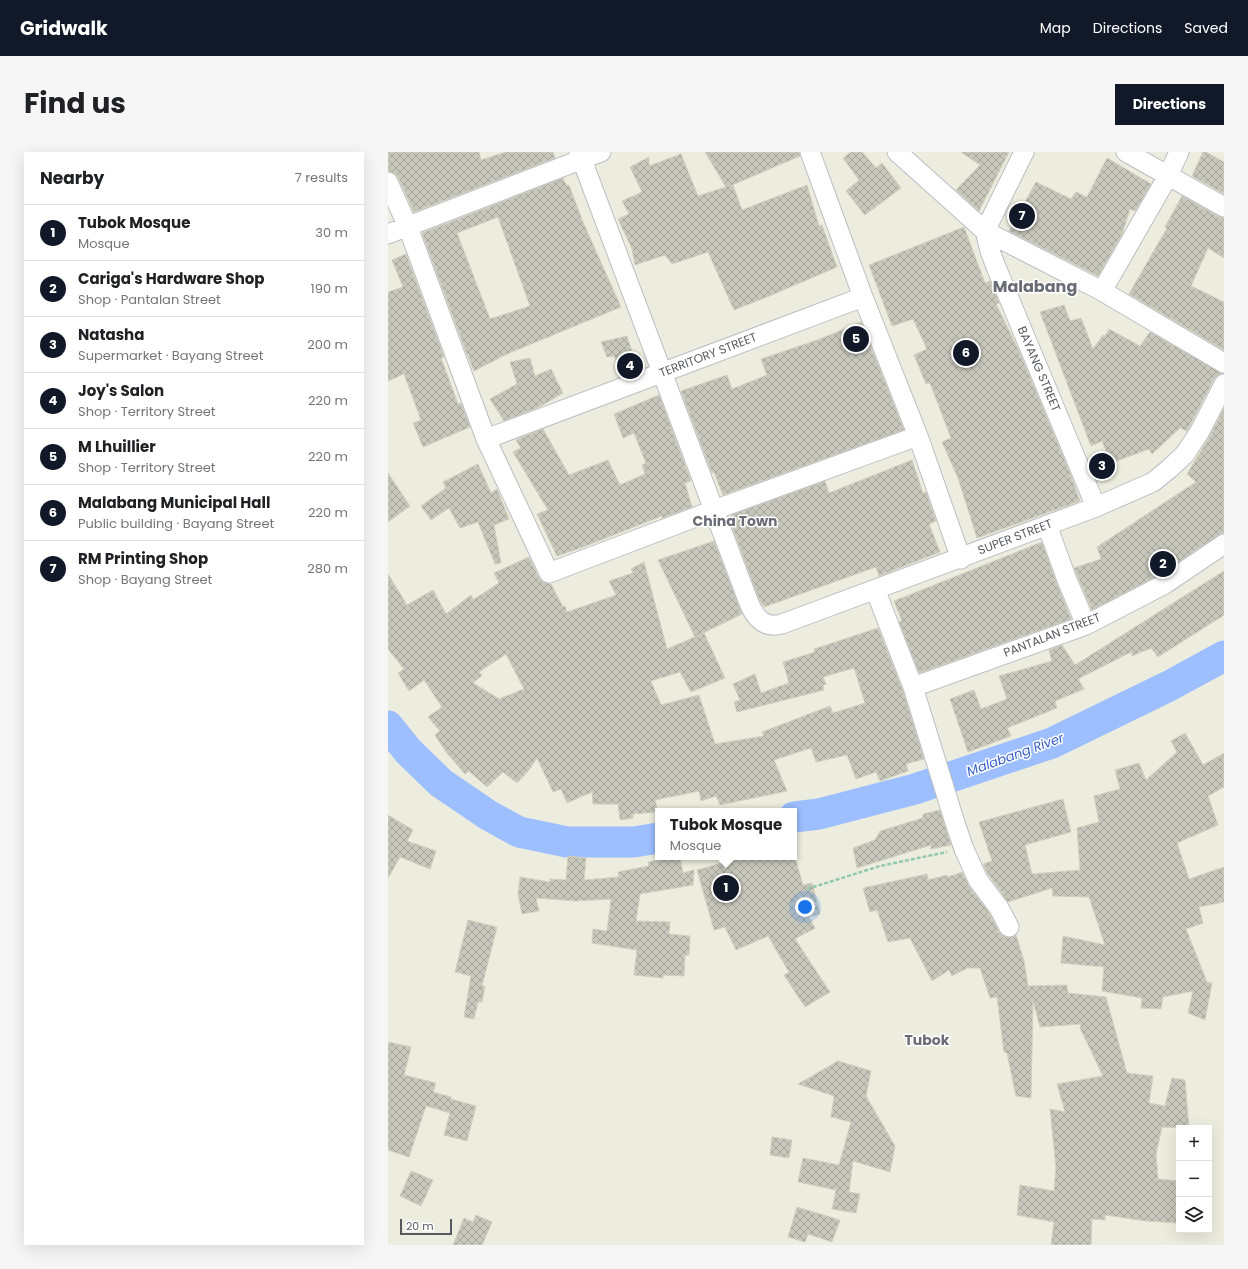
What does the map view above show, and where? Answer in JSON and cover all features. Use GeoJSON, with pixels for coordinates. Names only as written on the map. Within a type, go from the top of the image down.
{"type":"FeatureCollection","features":[{"type":"Feature","properties":{"kind":"street"},"geometry":{"type":"LineString","coordinates":[[388,234],[580,156],[601,152]]}},
{"type":"Feature","properties":{"kind":"street"},"geometry":{"type":"LineString","coordinates":[[810,152],[863,297],[918,436],[961,559]]}},
{"type":"Feature","properties":{"kind":"street"},"geometry":{"type":"LineString","coordinates":[[897,152],[985,231],[1102,291],[1224,364]]}},
{"type":"Feature","properties":{"kind":"street"},"geometry":{"type":"LineString","coordinates":[[985,231],[1024,152]]}},
{"type":"Feature","properties":{"kind":"street"},"geometry":{"type":"LineString","coordinates":[[1126,152],[1224,207]]}},
{"type":"Feature","properties":{"kind":"street"},"geometry":{"type":"LineString","coordinates":[[1102,291],[1168,176],[1179,152]]}},
{"type":"Feature","properties":{"kind":"street"},"geometry":{"type":"LineString","coordinates":[[580,156],[714,510]]}},
{"type":"Feature","properties":{"kind":"street"},"geometry":{"type":"LineString","coordinates":[[388,182],[408,227],[486,439],[549,574],[714,510],[918,436]]}},
{"type":"Feature","properties":{"kind":"street","name":"BAYANG STREET"},"geometry":{"type":"LineString","coordinates":[[985,231],[996,268],[1096,507]]}},
{"type":"Feature","properties":{"kind":"street","name":"TERRITORY STREET"},"geometry":{"type":"LineString","coordinates":[[486,439],[863,297]]}},
{"type":"Feature","properties":{"kind":"street","name":"SUPER STREET"},"geometry":{"type":"LineString","coordinates":[[714,510],[755,615],[761,621],[775,626],[874,589],[961,559],[1096,507],[1153,482],[1169,470],[1185,454],[1200,431],[1224,384]]}},
{"type":"Feature","properties":{"kind":"street"},"geometry":{"type":"LineString","coordinates":[[1047,525],[1067,580],[1086,625]]}},
{"type":"Feature","properties":{"kind":"street","name":"PANTALAN STREET"},"geometry":{"type":"LineString","coordinates":[[914,687],[1086,625],[1165,584],[1224,544]]}},
{"type":"Feature","properties":{"kind":"street"},"geometry":{"type":"LineString","coordinates":[[874,589],[914,687],[964,849],[978,880],[999,908],[1009,928]]}},
{"type":"Feature","properties":{"kind":"path"},"geometry":{"type":"LineString","coordinates":[[807,889],[880,866],[964,849]]}},
{"type":"Feature","properties":{"kind":"building"},"geometry":{"type":"Polygon","coordinates":[[[388,152],[479,152],[481,160],[506,152],[553,152],[555,158],[414,212],[398,177],[394,173],[388,171],[388,152]]]}},
{"type":"Feature","properties":{"kind":"building"},"geometry":{"type":"Polygon","coordinates":[[[705,152],[799,152],[800,156],[730,186],[733,185],[742,210],[807,185],[819,226],[822,225],[837,267],[734,310],[708,252],[672,264],[665,255],[635,265],[632,249],[618,219],[629,214],[622,201],[642,192],[630,167],[649,157],[649,166],[681,154],[698,196],[726,187],[705,152]]]}},
{"type":"Feature","properties":{"kind":"building"},"geometry":{"type":"Polygon","coordinates":[[[851,152],[862,152],[876,168],[882,163],[901,188],[865,215],[846,191],[859,180],[843,158],[851,152]]]}},
{"type":"Feature","properties":{"kind":"building"},"geometry":{"type":"Polygon","coordinates":[[[961,152],[1009,152],[979,211],[956,190],[980,165],[961,152]]]}},
{"type":"Feature","properties":{"kind":"building"},"geometry":{"type":"Polygon","coordinates":[[[1203,152],[1206,152],[1224,162],[1224,194],[1192,176],[1203,152]]]}},
{"type":"Feature","properties":{"kind":"building"},"geometry":{"type":"Polygon","coordinates":[[[1107,158],[1151,184],[1135,211],[1130,209],[1122,234],[1098,276],[1009,231],[1036,182],[1071,199],[1076,192],[1087,197],[1107,158]]]}},
{"type":"Feature","properties":{"kind":"building"},"geometry":{"type":"Polygon","coordinates":[[[563,178],[567,186],[569,185],[583,222],[621,307],[507,354],[474,371],[422,233],[563,178]],[[498,217],[457,233],[490,319],[530,306],[498,217]]]}},
{"type":"Feature","properties":{"kind":"building"},"geometry":{"type":"Polygon","coordinates":[[[1182,196],[1219,217],[1224,218],[1224,258],[1208,248],[1191,286],[1224,302],[1224,350],[1129,294],[1167,228],[1165,227],[1182,196]]]}},
{"type":"Feature","properties":{"kind":"building"},"geometry":{"type":"Polygon","coordinates":[[[964,227],[985,283],[990,281],[999,303],[996,304],[1019,351],[1070,473],[1080,501],[977,538],[958,478],[942,442],[951,438],[930,383],[926,384],[914,355],[927,349],[913,319],[892,326],[869,265],[964,227]]]}},
{"type":"Feature","properties":{"kind":"building"},"geometry":{"type":"Polygon","coordinates":[[[406,254],[444,357],[441,358],[458,404],[461,403],[470,427],[423,447],[413,423],[421,420],[404,374],[388,381],[388,292],[403,287],[392,260],[406,254]]]}},
{"type":"Feature","properties":{"kind":"building"},"geometry":{"type":"Polygon","coordinates":[[[1064,305],[1070,321],[1081,318],[1093,349],[1103,335],[1105,336],[1109,329],[1140,346],[1150,332],[1222,373],[1214,379],[1187,431],[1180,428],[1152,454],[1149,449],[1111,463],[1102,441],[1091,446],[1040,312],[1064,305]]]}},
{"type":"Feature","properties":{"kind":"building"},"geometry":{"type":"Polygon","coordinates":[[[861,322],[904,430],[723,495],[714,472],[712,473],[681,391],[727,375],[732,389],[767,375],[761,359],[820,339],[861,322]]]}},
{"type":"Feature","properties":{"kind":"building"},"geometry":{"type":"Polygon","coordinates":[[[627,336],[638,370],[623,376],[614,356],[607,357],[601,342],[627,336]]]}},
{"type":"Feature","properties":{"kind":"building"},"geometry":{"type":"Polygon","coordinates":[[[530,358],[535,376],[551,369],[563,393],[539,407],[504,421],[490,399],[517,384],[510,362],[530,358]]]}},
{"type":"Feature","properties":{"kind":"building"},"geometry":{"type":"Polygon","coordinates":[[[659,395],[691,481],[685,483],[692,507],[662,518],[662,516],[557,556],[537,514],[548,510],[513,452],[521,448],[516,440],[543,429],[569,475],[608,460],[620,485],[645,474],[642,465],[646,463],[634,433],[623,438],[614,414],[659,395]]]}},
{"type":"Feature","properties":{"kind":"building"},"geometry":{"type":"Polygon","coordinates":[[[1224,408],[1224,533],[1218,535],[1159,575],[1092,610],[1074,568],[1101,559],[1097,547],[1196,482],[1187,474],[1210,436],[1224,408]]]}},
{"type":"Feature","properties":{"kind":"building"},"geometry":{"type":"Polygon","coordinates":[[[912,460],[923,493],[926,492],[936,521],[929,524],[940,552],[879,576],[876,567],[764,607],[759,599],[729,518],[732,516],[731,515],[825,481],[829,493],[912,460]]]}},
{"type":"Feature","properties":{"kind":"building"},"geometry":{"type":"Polygon","coordinates":[[[478,464],[491,493],[497,489],[509,519],[494,525],[501,563],[495,564],[478,522],[460,528],[449,508],[431,520],[421,506],[446,488],[443,482],[478,464]]]}},
{"type":"Feature","properties":{"kind":"building"},"geometry":{"type":"Polygon","coordinates":[[[388,473],[410,506],[388,522],[388,473]]]}},
{"type":"Feature","properties":{"kind":"building"},"geometry":{"type":"Polygon","coordinates":[[[714,541],[742,614],[695,637],[658,560],[714,541]]]}},
{"type":"Feature","properties":{"kind":"building"},"geometry":{"type":"Polygon","coordinates":[[[1042,542],[1071,619],[919,673],[899,622],[902,621],[894,601],[1042,542]]]}},
{"type":"Feature","properties":{"kind":"building"},"geometry":{"type":"Polygon","coordinates":[[[529,557],[539,578],[543,582],[551,584],[563,607],[565,606],[567,612],[616,595],[609,581],[633,573],[631,569],[644,562],[667,649],[704,633],[725,678],[691,692],[680,672],[651,681],[661,705],[699,695],[715,744],[764,736],[762,732],[830,706],[833,713],[865,703],[854,668],[823,677],[826,684],[823,685],[824,690],[737,712],[734,702],[740,700],[733,684],[755,674],[761,693],[789,683],[783,662],[815,652],[814,649],[878,628],[903,691],[924,759],[906,764],[908,771],[880,781],[876,772],[856,779],[847,755],[816,762],[811,748],[774,760],[787,791],[720,805],[716,796],[701,801],[699,791],[655,800],[657,808],[655,808],[655,812],[633,814],[633,818],[620,820],[618,804],[593,804],[592,792],[567,803],[561,789],[553,792],[537,758],[529,770],[517,783],[503,772],[487,787],[469,771],[465,774],[446,752],[435,735],[440,731],[428,717],[442,707],[424,680],[409,691],[398,673],[404,669],[388,649],[388,574],[407,605],[433,590],[446,614],[471,595],[473,600],[499,583],[494,573],[529,557]],[[506,654],[479,672],[482,675],[473,683],[499,699],[524,689],[506,654]]]}},
{"type":"Feature","properties":{"kind":"building"},"geometry":{"type":"Polygon","coordinates":[[[1224,571],[1224,615],[1158,657],[1151,648],[1132,656],[1131,652],[1078,679],[1084,689],[1055,701],[1057,708],[1007,728],[1011,736],[968,752],[950,699],[974,690],[981,709],[1007,699],[999,676],[1052,661],[1049,650],[1062,645],[1075,665],[1224,571]]]}},
{"type":"Feature","properties":{"kind":"building"},"geometry":{"type":"Polygon","coordinates":[[[1185,733],[1203,765],[1224,753],[1224,787],[1208,796],[1218,825],[1177,843],[1189,879],[1224,867],[1224,902],[1199,907],[1203,923],[1186,929],[1207,982],[1212,983],[1205,1020],[1188,1013],[1193,991],[1163,997],[1161,1009],[1141,1008],[1142,998],[1102,991],[1104,967],[1061,963],[1063,936],[1105,945],[1089,897],[1053,896],[1052,888],[1008,902],[988,874],[983,864],[992,861],[979,822],[1063,799],[1071,832],[1025,845],[1032,874],[1080,870],[1077,828],[1099,822],[1094,796],[1120,789],[1115,770],[1139,763],[1146,780],[1177,752],[1171,741],[1185,733]]]}},
{"type":"Feature","properties":{"kind":"building"},"geometry":{"type":"Polygon","coordinates":[[[940,810],[951,845],[931,849],[931,845],[857,868],[853,848],[875,840],[880,831],[923,818],[923,814],[940,810]]]}},
{"type":"Feature","properties":{"kind":"building"},"geometry":{"type":"Polygon","coordinates":[[[388,815],[413,830],[407,841],[436,851],[430,869],[400,857],[388,878],[388,815]]]}},
{"type":"Feature","properties":{"kind":"building"},"geometry":{"type":"Polygon","coordinates":[[[568,856],[586,858],[584,880],[619,877],[618,872],[649,866],[648,862],[659,860],[681,860],[683,873],[694,870],[693,885],[640,894],[636,921],[670,922],[669,934],[690,936],[689,955],[685,955],[684,976],[663,975],[663,978],[634,975],[637,950],[592,943],[593,929],[607,931],[611,899],[576,901],[536,898],[539,911],[522,914],[518,894],[520,877],[550,882],[550,879],[566,880],[568,856]]]}},
{"type":"Feature","properties":{"kind":"building"},"geometry":{"type":"Polygon","coordinates":[[[732,860],[796,860],[803,885],[812,883],[820,914],[809,917],[815,928],[795,939],[830,992],[805,1007],[784,975],[789,972],[768,936],[736,950],[725,927],[714,930],[697,870],[732,860]]]}},
{"type":"Feature","properties":{"kind":"building"},"geometry":{"type":"Polygon","coordinates":[[[962,872],[969,886],[990,914],[999,932],[1008,938],[1016,935],[1024,961],[1028,986],[1067,985],[1068,993],[1106,997],[1127,1073],[1153,1076],[1149,1103],[1165,1106],[1172,1078],[1185,1080],[1189,1125],[1176,1125],[1176,1128],[1162,1127],[1156,1154],[1158,1179],[1176,1181],[1176,1223],[1146,1221],[1105,1215],[1105,1220],[1092,1219],[1091,1245],[1051,1245],[1054,1222],[1017,1215],[1020,1185],[1054,1191],[1056,1167],[1050,1109],[1065,1112],[1057,1084],[1103,1076],[1080,1028],[1081,1024],[1040,1027],[1033,1001],[1031,1098],[1016,1096],[1007,1053],[1004,1052],[997,997],[990,998],[980,968],[967,968],[952,976],[949,970],[932,981],[910,938],[888,942],[877,910],[870,912],[863,888],[927,874],[928,880],[947,875],[948,877],[962,872]]]}},
{"type":"Feature","properties":{"kind":"building"},"geometry":{"type":"Polygon","coordinates":[[[468,920],[497,927],[482,986],[485,986],[482,1002],[478,1002],[474,1019],[464,1017],[471,976],[455,972],[468,920]]]}},
{"type":"Feature","properties":{"kind":"building"},"geometry":{"type":"Polygon","coordinates":[[[388,1042],[411,1047],[404,1075],[436,1083],[433,1092],[476,1106],[467,1141],[444,1135],[450,1113],[426,1106],[409,1157],[388,1150],[388,1042]]]}},
{"type":"Feature","properties":{"kind":"building"},"geometry":{"type":"Polygon","coordinates":[[[838,1061],[871,1071],[866,1096],[895,1146],[890,1172],[853,1161],[849,1192],[860,1194],[856,1213],[832,1209],[836,1190],[798,1182],[803,1158],[839,1165],[851,1122],[831,1117],[834,1096],[798,1084],[838,1061]]]}},
{"type":"Feature","properties":{"kind":"building"},"geometry":{"type":"Polygon","coordinates":[[[772,1137],[792,1140],[789,1158],[770,1155],[772,1137]]]}},
{"type":"Feature","properties":{"kind":"building"},"geometry":{"type":"Polygon","coordinates":[[[411,1171],[433,1180],[421,1206],[400,1196],[411,1171]]]}},
{"type":"Feature","properties":{"kind":"building"},"geometry":{"type":"Polygon","coordinates":[[[797,1207],[840,1220],[832,1242],[808,1234],[805,1242],[788,1237],[797,1207]]]}},
{"type":"Feature","properties":{"kind":"building"},"geometry":{"type":"Polygon","coordinates":[[[476,1215],[492,1222],[482,1245],[453,1245],[464,1218],[473,1222],[476,1215]]]}},
{"type":"Feature","properties":{"kind":"waterway","name":"Malabang River"},"geometry":{"type":"LineString","coordinates":[[797,817],[819,814],[915,789],[1052,743],[1169,686],[1224,656]]}},
{"type":"Feature","properties":{"kind":"waterway","name":"Malabang River"},"geometry":{"type":"LineString","coordinates":[[388,726],[408,751],[441,783],[488,815],[519,832],[567,842],[634,842],[655,838]]}},
{"type":"Feature","properties":{"kind":"place","name":"RM Printing Shop"},"geometry":{"type":"Point","coordinates":[1022,216]}},
{"type":"Feature","properties":{"kind":"place","name":"M Lhuillier"},"geometry":{"type":"Point","coordinates":[856,339]}},
{"type":"Feature","properties":{"kind":"place","name":"Malabang Municipal Hall"},"geometry":{"type":"Point","coordinates":[966,353]}},
{"type":"Feature","properties":{"kind":"place","name":"Joy's Salon"},"geometry":{"type":"Point","coordinates":[630,366]}},
{"type":"Feature","properties":{"kind":"place","name":"Natasha"},"geometry":{"type":"Point","coordinates":[1102,466]}},
{"type":"Feature","properties":{"kind":"place","name":"Cariga's Hardware Shop"},"geometry":{"type":"Point","coordinates":[1163,564]}},
{"type":"Feature","properties":{"kind":"place","name":"Tubok Mosque"},"geometry":{"type":"Point","coordinates":[726,888]}},
{"type":"Feature","properties":{"kind":"district","name":"Malabang"},"geometry":{"type":"Point","coordinates":[1035,286]}},
{"type":"Feature","properties":{"kind":"district","name":"China Town"},"geometry":{"type":"Point","coordinates":[735,521]}},
{"type":"Feature","properties":{"kind":"district","name":"Tubok"},"geometry":{"type":"Point","coordinates":[927,1040]}}]}
